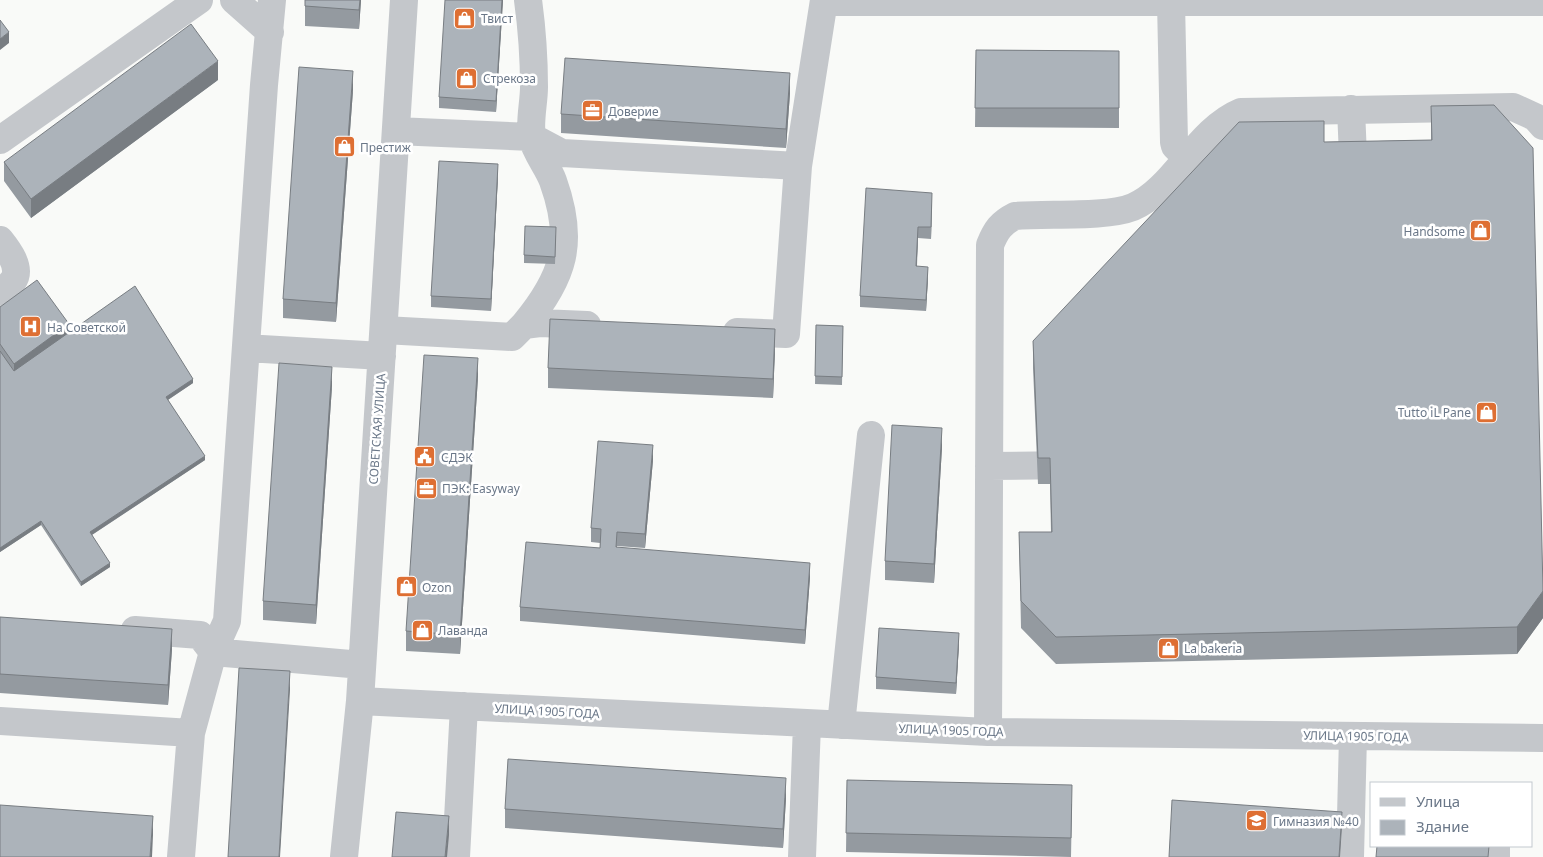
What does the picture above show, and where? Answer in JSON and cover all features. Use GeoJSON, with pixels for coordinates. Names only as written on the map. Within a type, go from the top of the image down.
{"type":"FeatureCollection","features":[{"type":"Feature","properties":{"kind":"street"},"geometry":{"type":"LineString","coordinates":[[0,140],[200,0]]}},
{"type":"Feature","properties":{"kind":"street"},"geometry":{"type":"LineString","coordinates":[[234,0],[270,32]]}},
{"type":"Feature","properties":{"kind":"street"},"geometry":{"type":"LineString","coordinates":[[181,857],[191,733],[213,652],[227,621],[264,85],[272,0]]}},
{"type":"Feature","properties":{"kind":"street","name":"СОВЕТСКАЯ УЛИЦА"},"geometry":{"type":"LineString","coordinates":[[344,857],[360,701],[404,0]]}},
{"type":"Feature","properties":{"kind":"street"},"geometry":{"type":"LineString","coordinates":[[247,348],[512,337],[540,306],[559,273],[564,243],[563,228],[553,182],[532,136],[534,88],[532,29],[528,0]]}},
{"type":"Feature","properties":{"kind":"street"},"geometry":{"type":"LineString","coordinates":[[717,331],[786,334],[798,166],[824,1],[1543,2]]}},
{"type":"Feature","properties":{"kind":"street"},"geometry":{"type":"LineString","coordinates":[[1171,2],[1174,142],[1175,146],[1187,158]]}},
{"type":"Feature","properties":{"kind":"street"},"geometry":{"type":"LineString","coordinates":[[988,732],[990,245],[996,231],[1004,222],[1015,216],[1109,212],[1134,206],[1153,193],[1214,128],[1227,118],[1241,112],[1513,107],[1535,117],[1543,126]]}},
{"type":"Feature","properties":{"kind":"street"},"geometry":{"type":"LineString","coordinates":[[1351,109],[1354,204]]}},
{"type":"Feature","properties":{"kind":"street"},"geometry":{"type":"LineString","coordinates":[[396,131],[532,136],[562,153],[798,166]]}},
{"type":"Feature","properties":{"kind":"street"},"geometry":{"type":"LineString","coordinates":[[0,240],[14,264],[16,273],[13,282],[0,292]]}},
{"type":"Feature","properties":{"kind":"street"},"geometry":{"type":"LineString","coordinates":[[524,325],[540,323],[608,326]]}},
{"type":"Feature","properties":{"kind":"street"},"geometry":{"type":"LineString","coordinates":[[841,725],[871,435]]}},
{"type":"Feature","properties":{"kind":"street"},"geometry":{"type":"LineString","coordinates":[[990,466],[1095,464]]}},
{"type":"Feature","properties":{"kind":"street"},"geometry":{"type":"LineString","coordinates":[[114,628],[200,635],[213,652],[362,665]]}},
{"type":"Feature","properties":{"kind":"street","name":"УЛИЦА 1905 ГОДА"},"geometry":{"type":"LineString","coordinates":[[360,701],[988,732],[1543,738]]}},
{"type":"Feature","properties":{"kind":"street"},"geometry":{"type":"LineString","coordinates":[[456,857],[464,706]]}},
{"type":"Feature","properties":{"kind":"street"},"geometry":{"type":"LineString","coordinates":[[0,722],[191,733]]}},
{"type":"Feature","properties":{"kind":"street"},"geometry":{"type":"LineString","coordinates":[[802,857],[807,724]]}},
{"type":"Feature","properties":{"kind":"street"},"geometry":{"type":"LineString","coordinates":[[1350,857],[1361,812],[1353,736]]}},
{"type":"Feature","properties":{"kind":"building"},"geometry":{"type":"Polygon","coordinates":[[[305,0],[360,0],[359,10],[305,6],[305,0]]]}},
{"type":"Feature","properties":{"kind":"building"},"geometry":{"type":"Polygon","coordinates":[[[445,0],[502,0],[496,101],[439,97],[445,0]]]}},
{"type":"Feature","properties":{"kind":"building"},"geometry":{"type":"Polygon","coordinates":[[[0,20],[9,32],[0,39],[0,20]]]}},
{"type":"Feature","properties":{"kind":"building"},"geometry":{"type":"Polygon","coordinates":[[[191,24],[218,61],[31,199],[4,162],[191,24]]]}},
{"type":"Feature","properties":{"kind":"building"},"geometry":{"type":"Polygon","coordinates":[[[976,50],[1119,51],[1119,108],[975,108],[976,50]]]}},
{"type":"Feature","properties":{"kind":"building"},"geometry":{"type":"Polygon","coordinates":[[[565,58],[790,73],[786,129],[561,114],[565,58]]]}},
{"type":"Feature","properties":{"kind":"building"},"geometry":{"type":"Polygon","coordinates":[[[299,67],[353,71],[336,303],[283,299],[299,67]]]}},
{"type":"Feature","properties":{"kind":"building"},"geometry":{"type":"Polygon","coordinates":[[[1494,105],[1533,148],[1543,591],[1517,627],[1056,637],[1021,601],[1019,532],[1052,532],[1050,458],[1038,458],[1033,341],[1239,122],[1324,121],[1324,142],[1432,140],[1431,106],[1494,105]]]}},
{"type":"Feature","properties":{"kind":"building"},"geometry":{"type":"Polygon","coordinates":[[[439,161],[498,164],[491,299],[431,296],[439,161]]]}},
{"type":"Feature","properties":{"kind":"building"},"geometry":{"type":"Polygon","coordinates":[[[866,188],[932,193],[931,227],[918,227],[916,266],[928,267],[926,300],[860,296],[866,188]]]}},
{"type":"Feature","properties":{"kind":"building"},"geometry":{"type":"Polygon","coordinates":[[[525,226],[556,227],[555,257],[524,255],[525,226]]]}},
{"type":"Feature","properties":{"kind":"building","name":"На Советской"},"geometry":{"type":"Polygon","coordinates":[[[37,280],[69,324],[14,364],[0,344],[0,307],[37,280]]]}},
{"type":"Feature","properties":{"kind":"building"},"geometry":{"type":"Polygon","coordinates":[[[135,286],[193,379],[166,397],[205,456],[90,532],[110,563],[81,582],[41,521],[0,548],[0,351],[14,371],[135,286]]]}},
{"type":"Feature","properties":{"kind":"building"},"geometry":{"type":"Polygon","coordinates":[[[550,319],[775,329],[773,379],[548,368],[550,319]]]}},
{"type":"Feature","properties":{"kind":"building"},"geometry":{"type":"Polygon","coordinates":[[[816,325],[843,326],[842,377],[815,376],[816,325]]]}},
{"type":"Feature","properties":{"kind":"building"},"geometry":{"type":"Polygon","coordinates":[[[424,355],[478,358],[460,635],[406,631],[424,355]]]}},
{"type":"Feature","properties":{"kind":"building"},"geometry":{"type":"Polygon","coordinates":[[[279,363],[332,367],[316,605],[263,601],[279,363]]]}},
{"type":"Feature","properties":{"kind":"building"},"geometry":{"type":"Polygon","coordinates":[[[892,425],[942,428],[934,564],[885,561],[892,425]]]}},
{"type":"Feature","properties":{"kind":"building"},"geometry":{"type":"Polygon","coordinates":[[[598,441],[653,445],[645,534],[617,532],[616,547],[810,563],[805,630],[520,607],[526,542],[600,548],[601,529],[591,528],[598,441]]]}},
{"type":"Feature","properties":{"kind":"building"},"geometry":{"type":"Polygon","coordinates":[[[0,617],[172,629],[168,685],[0,674],[0,617]]]}},
{"type":"Feature","properties":{"kind":"building"},"geometry":{"type":"Polygon","coordinates":[[[879,628],[959,633],[956,683],[876,677],[879,628]]]}},
{"type":"Feature","properties":{"kind":"building"},"geometry":{"type":"Polygon","coordinates":[[[239,668],[290,671],[279,857],[228,857],[239,668]]]}},
{"type":"Feature","properties":{"kind":"building"},"geometry":{"type":"Polygon","coordinates":[[[508,759],[786,778],[783,829],[505,809],[508,759]]]}},
{"type":"Feature","properties":{"kind":"building"},"geometry":{"type":"Polygon","coordinates":[[[847,780],[1072,785],[1071,838],[846,833],[847,780]]]}},
{"type":"Feature","properties":{"kind":"building"},"geometry":{"type":"Polygon","coordinates":[[[1172,800],[1342,812],[1339,857],[1169,857],[1172,800]]]}},
{"type":"Feature","properties":{"kind":"building"},"geometry":{"type":"Polygon","coordinates":[[[0,805],[153,816],[150,857],[0,857],[0,805]]]}},
{"type":"Feature","properties":{"kind":"building"},"geometry":{"type":"Polygon","coordinates":[[[396,812],[449,816],[445,857],[392,857],[396,812]]]}},
{"type":"Feature","properties":{"kind":"building"},"geometry":{"type":"Polygon","coordinates":[[[1377,847],[1489,847],[1488,857],[1376,857],[1377,847]]]}},
{"type":"Feature","properties":{"kind":"place","name":"Твист"},"geometry":{"type":"Point","coordinates":[465,18]}},
{"type":"Feature","properties":{"kind":"place","name":"Стрекоза"},"geometry":{"type":"Point","coordinates":[467,78]}},
{"type":"Feature","properties":{"kind":"place","name":"Доверие"},"geometry":{"type":"Point","coordinates":[592,111]}},
{"type":"Feature","properties":{"kind":"place","name":"Престиж"},"geometry":{"type":"Point","coordinates":[344,147]}},
{"type":"Feature","properties":{"kind":"place","name":"Handsome"},"geometry":{"type":"Point","coordinates":[1481,231]}},
{"type":"Feature","properties":{"kind":"place","name":"На Советской"},"geometry":{"type":"Point","coordinates":[31,327]}},
{"type":"Feature","properties":{"kind":"place","name":"Tutto iL Pane"},"geometry":{"type":"Point","coordinates":[1487,412]}},
{"type":"Feature","properties":{"kind":"place","name":"СДЭК"},"geometry":{"type":"Point","coordinates":[425,457]}},
{"type":"Feature","properties":{"kind":"place","name":"ПЭК: Easyway"},"geometry":{"type":"Point","coordinates":[426,488]}},
{"type":"Feature","properties":{"kind":"place","name":"Ozon"},"geometry":{"type":"Point","coordinates":[406,587]}},
{"type":"Feature","properties":{"kind":"place","name":"Лаванда"},"geometry":{"type":"Point","coordinates":[422,630]}},
{"type":"Feature","properties":{"kind":"place","name":"La bakeria"},"geometry":{"type":"Point","coordinates":[1168,648]}},
{"type":"Feature","properties":{"kind":"place","name":"Гимназия №40"},"geometry":{"type":"Point","coordinates":[1257,821]}}]}
